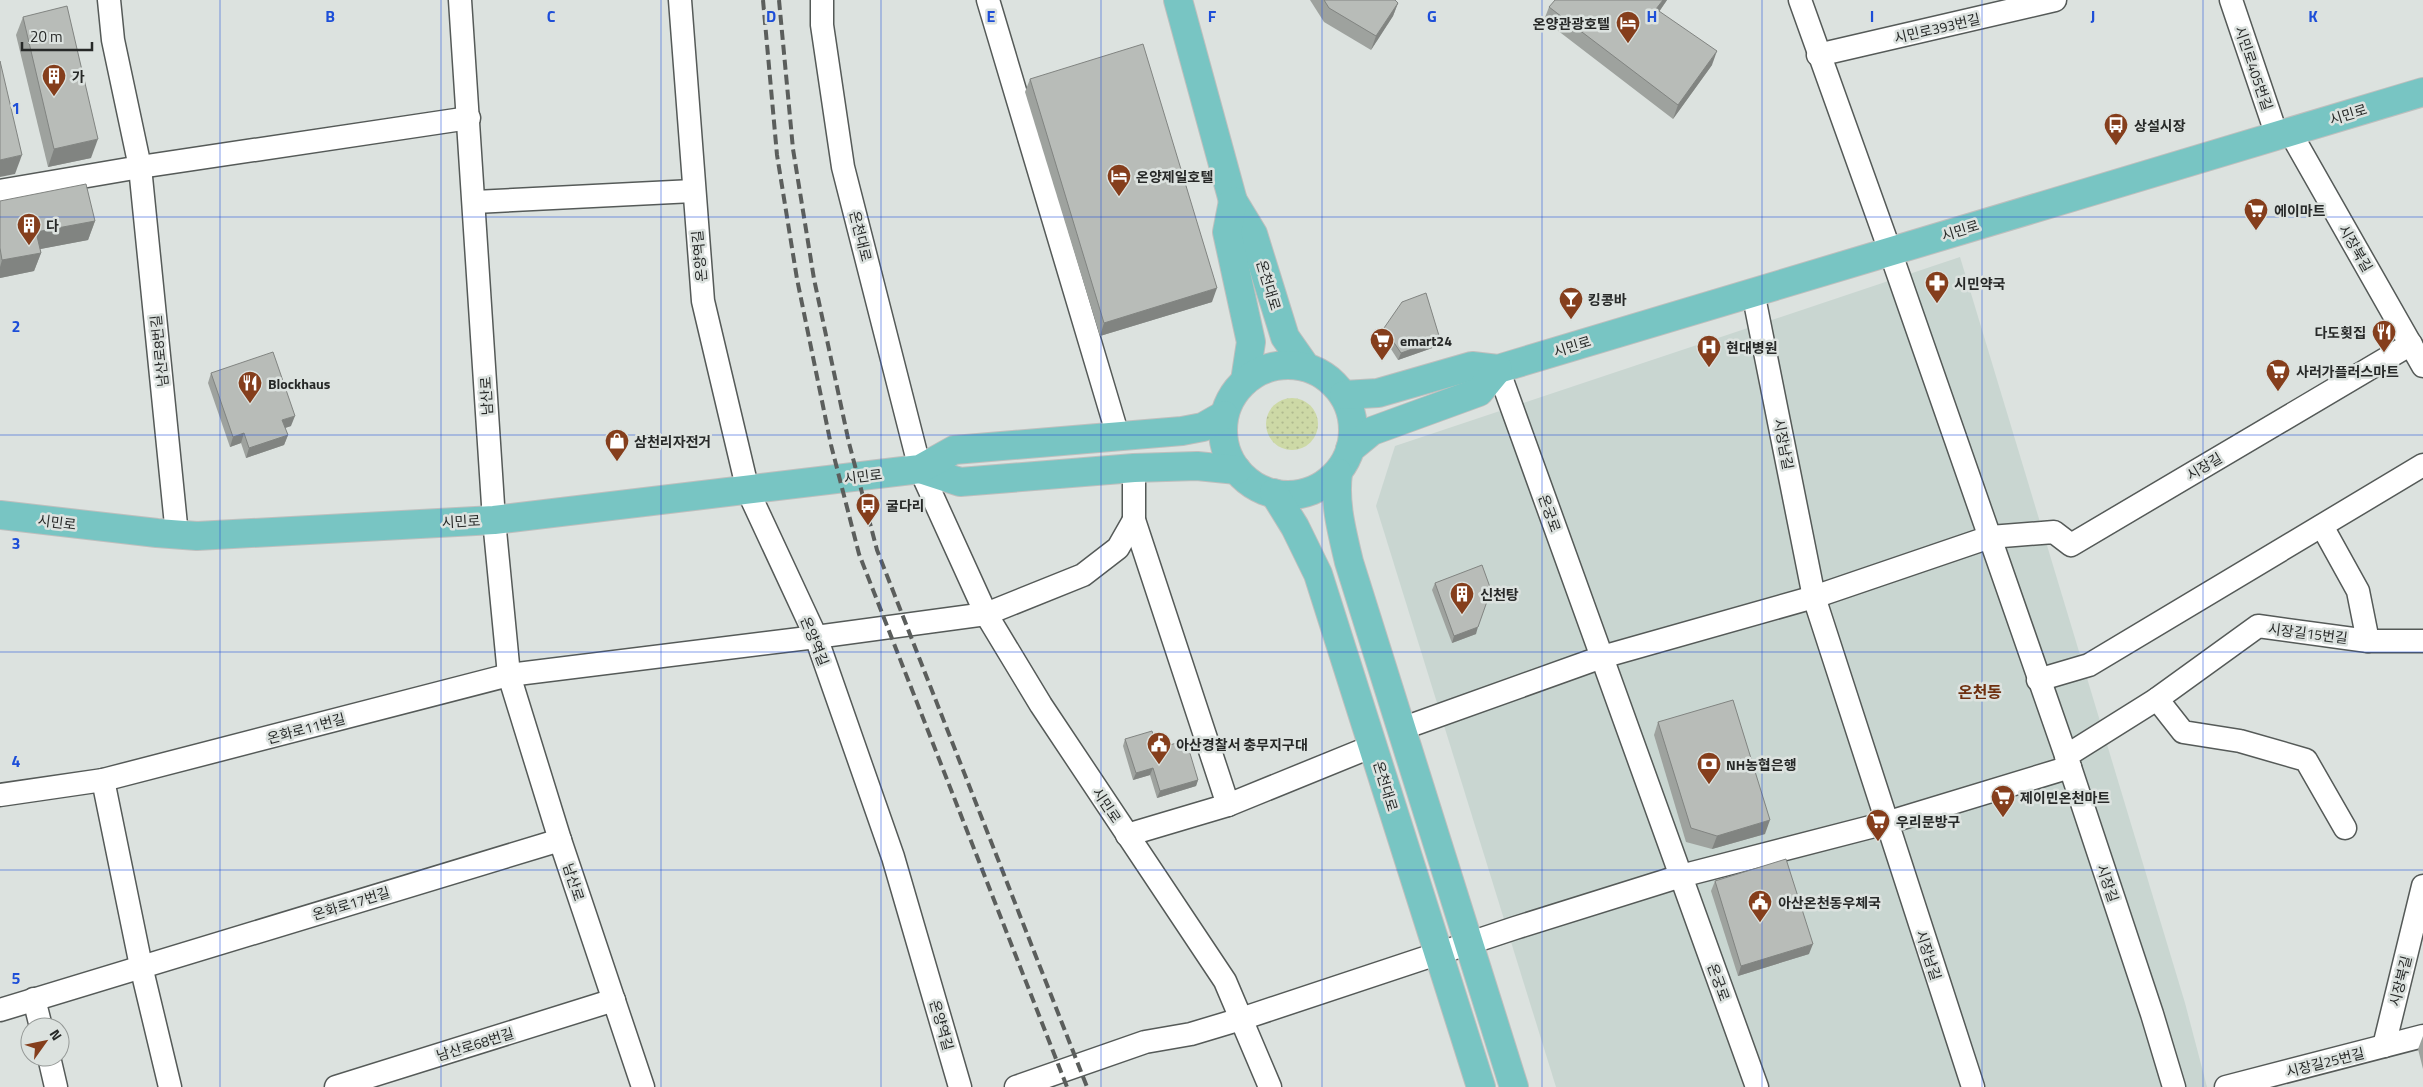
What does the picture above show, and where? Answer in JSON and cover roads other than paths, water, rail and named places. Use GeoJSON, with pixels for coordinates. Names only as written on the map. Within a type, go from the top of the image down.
{"type":"FeatureCollection","features":[{"type":"Feature","properties":{"kind":"main road","name":"온천대로"},"geometry":{"type":"LineString","coordinates":[[1178,0],[1234,201],[1253,234],[1285,337],[1306,367]]}},
{"type":"Feature","properties":{"kind":"main road","name":"시민로"},"geometry":{"type":"LineString","coordinates":[[1344,395],[1378,393],[1472,366],[1498,368],[2423,92]]}},
{"type":"Feature","properties":{"kind":"main road","name":"온천대로"},"geometry":{"type":"LineString","coordinates":[[1234,201],[1227,232],[1251,342],[1245,381]]}},
{"type":"Feature","properties":{"kind":"main road"},"geometry":{"type":"LineString","coordinates":[[1498,368],[1479,392],[1372,432],[1344,461],[1322,486],[1303,494],[1282,495],[1262,490],[1245,479],[1232,463],[1224,444],[1222,424],[1227,404],[1238,386],[1254,373],[1272,366],[1293,364],[1306,367],[1330,380],[1344,395],[1352,414],[1353,435],[1344,461],[1336,488],[1338,514],[1349,562],[1514,1087]]}},
{"type":"Feature","properties":{"kind":"main road","name":"시민로"},"geometry":{"type":"LineString","coordinates":[[0,515],[177,535],[494,520],[920,468],[954,450],[1203,427],[1224,415]]}},
{"type":"Feature","properties":{"kind":"main road","name":"시민로"},"geometry":{"type":"LineString","coordinates":[[920,468],[960,482],[1134,468],[1197,466],[1237,470]]}},
{"type":"Feature","properties":{"kind":"main road","name":"온천대로"},"geometry":{"type":"LineString","coordinates":[[1274,493],[1295,527],[1318,574],[1481,1087]]}},
{"type":"Feature","properties":{"kind":"street","name":"남산로8번길"},"geometry":{"type":"LineString","coordinates":[[109,0],[113,40],[140,167],[177,535]]}},
{"type":"Feature","properties":{"kind":"street","name":"남산로"},"geometry":{"type":"LineString","coordinates":[[460,0],[475,202],[494,520],[509,675],[560,840],[643,1087]]}},
{"type":"Feature","properties":{"kind":"street","name":"온양역길"},"geometry":{"type":"LineString","coordinates":[[680,0],[693,191],[703,301],[748,490],[816,637],[893,857],[960,1087]]}},
{"type":"Feature","properties":{"kind":"street","name":"온천대로"},"geometry":{"type":"LineString","coordinates":[[822,0],[822,25],[843,168],[920,468]]}},
{"type":"Feature","properties":{"kind":"street"},"geometry":{"type":"LineString","coordinates":[[988,0],[1118,436]]}},
{"type":"Feature","properties":{"kind":"street"},"geometry":{"type":"LineString","coordinates":[[1800,0],[1818,55],[1890,251]]}},
{"type":"Feature","properties":{"kind":"street","name":"시민로393번길"},"geometry":{"type":"LineString","coordinates":[[1818,55],[2055,0]]}},
{"type":"Feature","properties":{"kind":"street","name":"시민로405번길"},"geometry":{"type":"LineString","coordinates":[[2231,0],[2284,134]]}},
{"type":"Feature","properties":{"kind":"street"},"geometry":{"type":"LineString","coordinates":[[0,191],[140,167],[469,118]]}},
{"type":"Feature","properties":{"kind":"street","name":"시장북길"},"geometry":{"type":"LineString","coordinates":[[2284,134],[2422,364]]}},
{"type":"Feature","properties":{"kind":"street"},"geometry":{"type":"LineString","coordinates":[[475,202],[693,191]]}},
{"type":"Feature","properties":{"kind":"street","name":"시장길"},"geometry":{"type":"LineString","coordinates":[[1890,251],[2068,762],[2152,1014],[2174,1087]]}},
{"type":"Feature","properties":{"kind":"street","name":"시장남길"},"geometry":{"type":"LineString","coordinates":[[1753,292],[1814,597],[1973,1087]]}},
{"type":"Feature","properties":{"kind":"street","name":"시장길"},"geometry":{"type":"LineString","coordinates":[[1990,537],[2054,532],[2071,545],[2410,344]]}},
{"type":"Feature","properties":{"kind":"street","name":"온궁로"},"geometry":{"type":"LineString","coordinates":[[1498,368],[1757,1087]]}},
{"type":"Feature","properties":{"kind":"street"},"geometry":{"type":"LineString","coordinates":[[2038,680],[2090,665],[2423,465]]}},
{"type":"Feature","properties":{"kind":"street","name":"시민로"},"geometry":{"type":"LineString","coordinates":[[920,468],[986,614],[1041,705],[1225,981],[1270,1087]]}},
{"type":"Feature","properties":{"kind":"street"},"geometry":{"type":"LineString","coordinates":[[1134,468],[1134,520],[1228,805]]}},
{"type":"Feature","properties":{"kind":"street"},"geometry":{"type":"LineString","coordinates":[[509,675],[986,614],[1083,575],[1118,548],[1134,520]]}},
{"type":"Feature","properties":{"kind":"street"},"geometry":{"type":"LineString","coordinates":[[2322,526],[2358,590],[2368,641]]}},
{"type":"Feature","properties":{"kind":"street"},"geometry":{"type":"LineString","coordinates":[[1401,729],[1602,657],[1814,597],[1990,537]]}},
{"type":"Feature","properties":{"kind":"street","name":"시장길15번길"},"geometry":{"type":"LineString","coordinates":[[2068,762],[2258,626],[2368,641],[2423,641]]}},
{"type":"Feature","properties":{"kind":"street","name":"온화로11번길"},"geometry":{"type":"LineString","coordinates":[[0,795],[103,780],[509,675]]}},
{"type":"Feature","properties":{"kind":"street"},"geometry":{"type":"LineString","coordinates":[[2157,699],[2183,732],[2240,741],[2306,760],[2345,828]]}},
{"type":"Feature","properties":{"kind":"street"},"geometry":{"type":"LineString","coordinates":[[1127,835],[1228,805],[1373,746]]}},
{"type":"Feature","properties":{"kind":"street"},"geometry":{"type":"LineString","coordinates":[[1016,1087],[1145,1042],[1191,1034],[1241,1019],[1681,876],[1886,822],[2068,762]]}},
{"type":"Feature","properties":{"kind":"street"},"geometry":{"type":"LineString","coordinates":[[103,780],[141,966],[170,1087]]}},
{"type":"Feature","properties":{"kind":"street","name":"온화로17번길"},"geometry":{"type":"LineString","coordinates":[[0,1010],[560,840]]}},
{"type":"Feature","properties":{"kind":"street","name":"시장북길"},"geometry":{"type":"LineString","coordinates":[[2384,1046],[2423,886]]}},
{"type":"Feature","properties":{"kind":"street"},"geometry":{"type":"LineString","coordinates":[[34,999],[38,1017]]}},
{"type":"Feature","properties":{"kind":"street","name":"남산로68번길"},"geometry":{"type":"LineString","coordinates":[[336,1087],[614,1000]]}},
{"type":"Feature","properties":{"kind":"street","name":"시장길25번길"},"geometry":{"type":"LineString","coordinates":[[2226,1087],[2423,1036]]}},
{"type":"Feature","properties":{"kind":"street"},"geometry":{"type":"LineString","coordinates":[[51,1067],[56,1087]]}},
{"type":"Feature","properties":{"kind":"railway"},"geometry":{"type":"LineString","coordinates":[[763,0],[777,155],[797,279],[831,445],[859,554],[1067,1087]]}},
{"type":"Feature","properties":{"kind":"railway"},"geometry":{"type":"LineString","coordinates":[[779,0],[793,149],[814,279],[849,443],[877,550],[1087,1087]]}},
{"type":"Feature","properties":{"kind":"place","name":"온양관광호텔"},"geometry":{"type":"Point","coordinates":[1628,44]}},
{"type":"Feature","properties":{"kind":"place","name":"가"},"geometry":{"type":"Point","coordinates":[54,97]}},
{"type":"Feature","properties":{"kind":"place","name":"상설시장"},"geometry":{"type":"Point","coordinates":[2116,146]}},
{"type":"Feature","properties":{"kind":"place","name":"온양제일호텔"},"geometry":{"type":"Point","coordinates":[1119,197]}},
{"type":"Feature","properties":{"kind":"place","name":"에이마트"},"geometry":{"type":"Point","coordinates":[2256,231]}},
{"type":"Feature","properties":{"kind":"place","name":"다"},"geometry":{"type":"Point","coordinates":[29,246]}},
{"type":"Feature","properties":{"kind":"place","name":"시민약국"},"geometry":{"type":"Point","coordinates":[1937,304]}},
{"type":"Feature","properties":{"kind":"place","name":"킹콩바"},"geometry":{"type":"Point","coordinates":[1571,320]}},
{"type":"Feature","properties":{"kind":"place","name":"다도횟집"},"geometry":{"type":"Point","coordinates":[2384,353]}},
{"type":"Feature","properties":{"kind":"place","name":"emart24"},"geometry":{"type":"Point","coordinates":[1382,361]}},
{"type":"Feature","properties":{"kind":"place","name":"현대병원"},"geometry":{"type":"Point","coordinates":[1709,368]}},
{"type":"Feature","properties":{"kind":"place","name":"사러가플러스마트"},"geometry":{"type":"Point","coordinates":[2278,392]}},
{"type":"Feature","properties":{"kind":"place","name":"Blockhaus"},"geometry":{"type":"Point","coordinates":[250,404]}},
{"type":"Feature","properties":{"kind":"place","name":"삼천리자전거"},"geometry":{"type":"Point","coordinates":[617,462]}},
{"type":"Feature","properties":{"kind":"place","name":"굴다리"},"geometry":{"type":"Point","coordinates":[868,526]}},
{"type":"Feature","properties":{"kind":"place","name":"신천탕"},"geometry":{"type":"Point","coordinates":[1462,615]}},
{"type":"Feature","properties":{"kind":"place","name":"아산경찰서 충무지구대"},"geometry":{"type":"Point","coordinates":[1159,765]}},
{"type":"Feature","properties":{"kind":"place","name":"NH농협은행"},"geometry":{"type":"Point","coordinates":[1709,785]}},
{"type":"Feature","properties":{"kind":"place","name":"제이민온천마트"},"geometry":{"type":"Point","coordinates":[2003,818]}},
{"type":"Feature","properties":{"kind":"place","name":"우리문방구"},"geometry":{"type":"Point","coordinates":[1878,842]}},
{"type":"Feature","properties":{"kind":"place","name":"아산온천동우체국"},"geometry":{"type":"Point","coordinates":[1760,923]}},
{"type":"Feature","properties":{"kind":"district","name":"온천동"},"geometry":{"type":"Point","coordinates":[1980,692]}}]}
